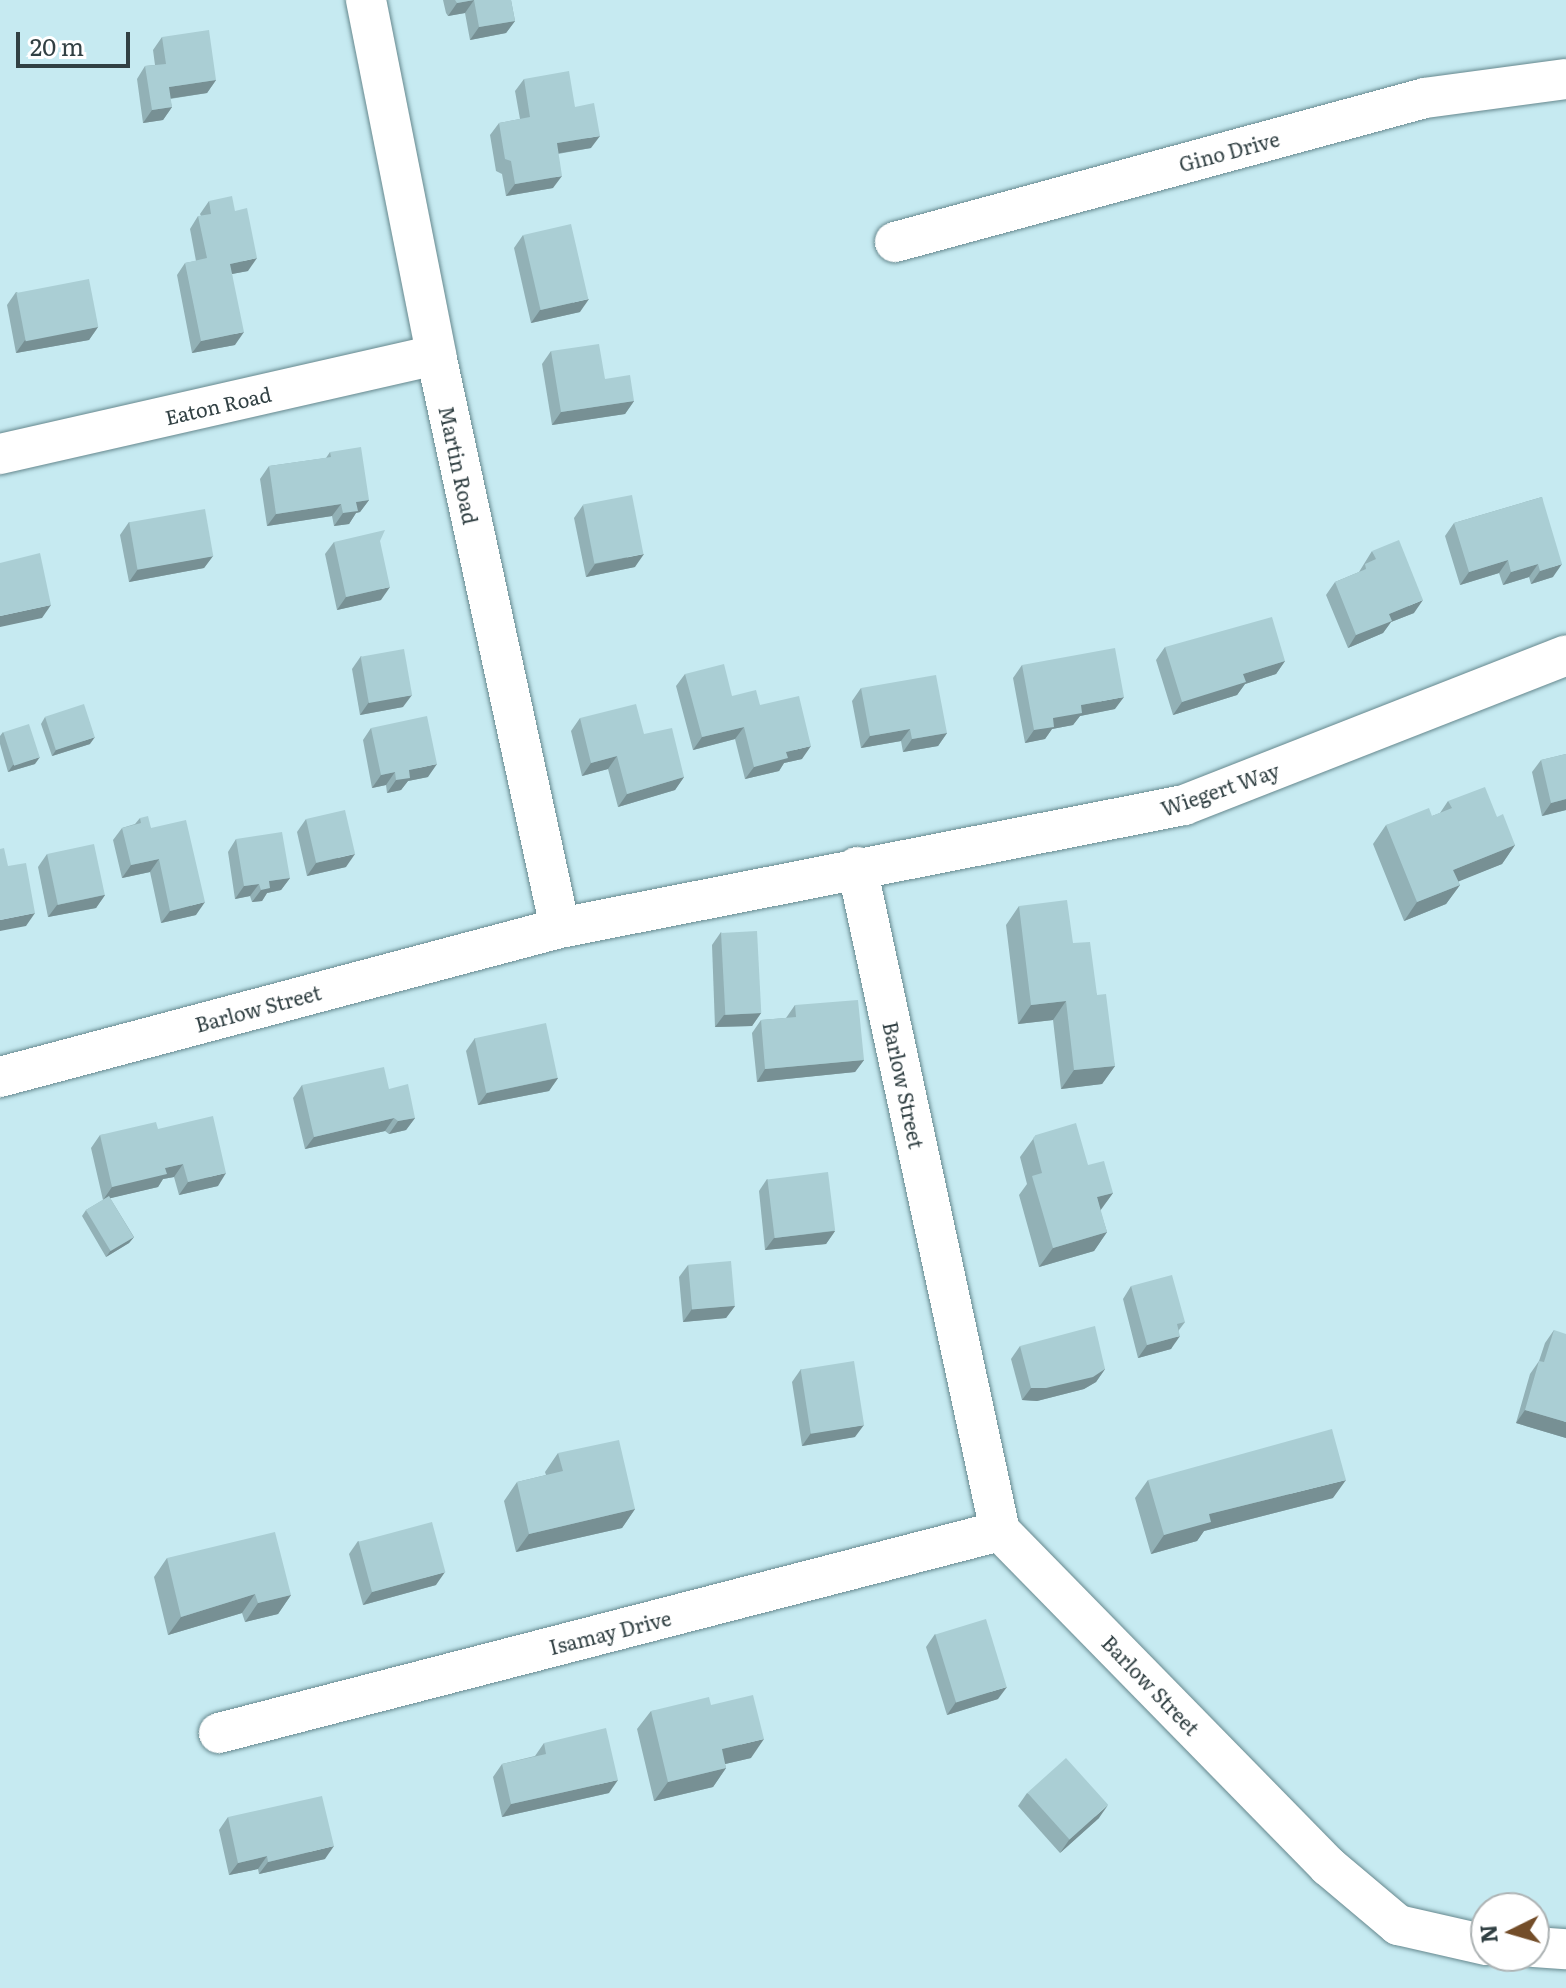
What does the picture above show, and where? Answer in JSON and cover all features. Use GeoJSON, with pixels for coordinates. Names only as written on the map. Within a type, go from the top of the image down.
{"type":"FeatureCollection","features":[{"type":"Feature","properties":{"kind":"street","name":"Martin Road"},"geometry":{"type":"LineString","coordinates":[[366,0],[436,355],[560,928]]}},
{"type":"Feature","properties":{"kind":"street","name":"Gino Drive"},"geometry":{"type":"LineString","coordinates":[[895,242],[1425,98],[1566,79]]}},
{"type":"Feature","properties":{"kind":"street","name":"Eaton Road"},"geometry":{"type":"LineString","coordinates":[[0,454],[436,355]]}},
{"type":"Feature","properties":{"kind":"street","name":"Wiegert Way"},"geometry":{"type":"LineString","coordinates":[[857,867],[1184,805],[1566,655]]}},
{"type":"Feature","properties":{"kind":"street","name":"Barlow Street"},"geometry":{"type":"LineString","coordinates":[[0,1077],[560,928],[857,867],[1000,1531],[1328,1866],[1398,1925],[1470,1941]]}},
{"type":"Feature","properties":{"kind":"street","name":"Isamay Drive"},"geometry":{"type":"LineString","coordinates":[[219,1733],[1000,1531]]}},
{"type":"Feature","properties":{"kind":"building"},"geometry":{"type":"Polygon","coordinates":[[[474,0],[511,0],[515,21],[479,27],[474,0]]]}},
{"type":"Feature","properties":{"kind":"building"},"geometry":{"type":"Polygon","coordinates":[[[209,30],[216,80],[169,87],[172,107],[152,110],[145,66],[166,64],[162,37],[209,30]]]}},
{"type":"Feature","properties":{"kind":"building"},"geometry":{"type":"Polygon","coordinates":[[[569,71],[575,107],[594,103],[600,136],[557,143],[562,176],[515,184],[511,161],[505,159],[499,123],[530,117],[524,79],[569,71]]]}},
{"type":"Feature","properties":{"kind":"building"},"geometry":{"type":"Polygon","coordinates":[[[232,196],[235,211],[247,208],[257,258],[230,264],[244,332],[201,341],[185,263],[207,258],[198,216],[211,214],[209,201],[232,196]]]}},
{"type":"Feature","properties":{"kind":"building"},"geometry":{"type":"Polygon","coordinates":[[[571,224],[588,299],[541,310],[523,235],[571,224]]]}},
{"type":"Feature","properties":{"kind":"building"},"geometry":{"type":"Polygon","coordinates":[[[89,279],[98,327],[26,341],[16,293],[89,279]]]}},
{"type":"Feature","properties":{"kind":"building"},"geometry":{"type":"Polygon","coordinates":[[[599,344],[605,379],[630,375],[634,401],[561,412],[551,351],[599,344]]]}},
{"type":"Feature","properties":{"kind":"building"},"geometry":{"type":"Polygon","coordinates":[[[361,447],[369,500],[356,502],[358,511],[343,513],[341,504],[276,514],[269,466],[331,457],[330,452],[361,447]]]}},
{"type":"Feature","properties":{"kind":"building"},"geometry":{"type":"Polygon","coordinates":[[[632,495],[643,554],[594,563],[583,505],[632,495]]]}},
{"type":"Feature","properties":{"kind":"building"},"geometry":{"type":"Polygon","coordinates":[[[1542,497],[1562,564],[1540,571],[1538,564],[1511,572],[1508,560],[1469,572],[1454,523],[1542,497]]]}},
{"type":"Feature","properties":{"kind":"building"},"geometry":{"type":"Polygon","coordinates":[[[205,509],[213,556],[138,570],[129,522],[205,509]]]}},
{"type":"Feature","properties":{"kind":"building"},"geometry":{"type":"Polygon","coordinates":[[[385,530],[380,541],[390,587],[346,597],[334,542],[385,530]]]}},
{"type":"Feature","properties":{"kind":"building"},"geometry":{"type":"Polygon","coordinates":[[[1399,540],[1423,600],[1389,614],[1392,621],[1356,635],[1335,582],[1366,569],[1365,564],[1376,559],[1372,551],[1399,540]]]}},
{"type":"Feature","properties":{"kind":"building"},"geometry":{"type":"Polygon","coordinates":[[[40,553],[51,605],[0,616],[0,563],[40,553]]]}},
{"type":"Feature","properties":{"kind":"building"},"geometry":{"type":"Polygon","coordinates":[[[1272,617],[1285,661],[1243,674],[1246,682],[1182,702],[1165,647],[1272,617]]]}},
{"type":"Feature","properties":{"kind":"building"},"geometry":{"type":"Polygon","coordinates":[[[1115,648],[1124,697],[1081,705],[1082,713],[1053,718],[1054,727],[1034,730],[1022,665],[1115,648]]]}},
{"type":"Feature","properties":{"kind":"building"},"geometry":{"type":"Polygon","coordinates":[[[404,649],[412,695],[369,703],[361,657],[404,649]]]}},
{"type":"Feature","properties":{"kind":"building"},"geometry":{"type":"Polygon","coordinates":[[[724,664],[732,696],[756,690],[760,705],[799,696],[811,746],[786,752],[788,758],[754,767],[744,727],[702,737],[685,674],[724,664]]]}},
{"type":"Feature","properties":{"kind":"building"},"geometry":{"type":"Polygon","coordinates":[[[936,675],[947,733],[912,739],[910,729],[870,736],[861,688],[936,675]]]}},
{"type":"Feature","properties":{"kind":"building"},"geometry":{"type":"Polygon","coordinates":[[[84,704],[95,737],[56,750],[45,717],[84,704]]]}},
{"type":"Feature","properties":{"kind":"building"},"geometry":{"type":"Polygon","coordinates":[[[636,704],[644,734],[672,728],[684,777],[627,794],[617,756],[591,763],[580,718],[636,704]]]}},
{"type":"Feature","properties":{"kind":"building"},"geometry":{"type":"Polygon","coordinates":[[[427,716],[437,764],[409,770],[410,778],[396,780],[395,772],[381,775],[371,728],[427,716]]]}},
{"type":"Feature","properties":{"kind":"building"},"geometry":{"type":"Polygon","coordinates":[[[29,724],[40,757],[14,766],[3,732],[29,724]]]}},
{"type":"Feature","properties":{"kind":"building"},"geometry":{"type":"Polygon","coordinates":[[[1566,754],[1566,799],[1551,803],[1541,760],[1566,754]]]}},
{"type":"Feature","properties":{"kind":"building"},"geometry":{"type":"Polygon","coordinates":[[[1485,787],[1497,817],[1503,814],[1515,845],[1453,870],[1460,885],[1417,902],[1386,825],[1429,808],[1432,816],[1452,808],[1448,801],[1485,787]]]}},
{"type":"Feature","properties":{"kind":"building"},"geometry":{"type":"Polygon","coordinates":[[[345,810],[355,854],[316,863],[306,819],[345,810]]]}},
{"type":"Feature","properties":{"kind":"building"},"geometry":{"type":"Polygon","coordinates":[[[148,816],[151,828],[186,820],[205,902],[170,911],[159,859],[131,865],[122,828],[141,823],[140,818],[148,816]]]}},
{"type":"Feature","properties":{"kind":"building"},"geometry":{"type":"Polygon","coordinates":[[[282,832],[290,878],[269,881],[270,888],[261,890],[259,884],[244,886],[236,839],[282,832]]]}},
{"type":"Feature","properties":{"kind":"building"},"geometry":{"type":"Polygon","coordinates":[[[94,844],[105,895],[58,905],[47,854],[94,844]]]}},
{"type":"Feature","properties":{"kind":"building"},"geometry":{"type":"Polygon","coordinates":[[[4,848],[8,866],[26,863],[35,913],[0,920],[0,849],[4,848]]]}},
{"type":"Feature","properties":{"kind":"building"},"geometry":{"type":"Polygon","coordinates":[[[1067,900],[1073,943],[1090,942],[1097,995],[1106,994],[1115,1066],[1074,1070],[1066,1001],[1031,1005],[1019,906],[1067,900]]]}},
{"type":"Feature","properties":{"kind":"building"},"geometry":{"type":"Polygon","coordinates":[[[757,931],[761,1013],[725,1015],[721,933],[757,931]]]}},
{"type":"Feature","properties":{"kind":"building"},"geometry":{"type":"Polygon","coordinates":[[[858,1000],[864,1060],[765,1069],[761,1020],[796,1017],[795,1005],[858,1000]]]}},
{"type":"Feature","properties":{"kind":"building"},"geometry":{"type":"Polygon","coordinates":[[[546,1023],[558,1078],[486,1093],[475,1038],[546,1023]]]}},
{"type":"Feature","properties":{"kind":"building"},"geometry":{"type":"Polygon","coordinates":[[[384,1067],[389,1089],[408,1084],[415,1118],[398,1121],[394,1118],[314,1137],[302,1085],[384,1067]]]}},
{"type":"Feature","properties":{"kind":"building"},"geometry":{"type":"Polygon","coordinates":[[[213,1116],[226,1173],[188,1182],[183,1164],[165,1168],[167,1174],[112,1187],[100,1135],[156,1122],[158,1129],[213,1116]]]}},
{"type":"Feature","properties":{"kind":"building"},"geometry":{"type":"Polygon","coordinates":[[[1076,1123],[1088,1165],[1104,1161],[1113,1193],[1097,1197],[1107,1232],[1053,1248],[1032,1176],[1042,1173],[1033,1138],[1076,1123]]]}},
{"type":"Feature","properties":{"kind":"building"},"geometry":{"type":"Polygon","coordinates":[[[828,1172],[835,1231],[775,1238],[767,1179],[828,1172]]]}},
{"type":"Feature","properties":{"kind":"building"},"geometry":{"type":"Polygon","coordinates":[[[109,1196],[134,1237],[111,1251],[86,1210],[109,1196]]]}},
{"type":"Feature","properties":{"kind":"building"},"geometry":{"type":"Polygon","coordinates":[[[731,1261],[735,1306],[692,1310],[688,1265],[731,1261]]]}},
{"type":"Feature","properties":{"kind":"building"},"geometry":{"type":"Polygon","coordinates":[[[1172,1275],[1185,1322],[1177,1324],[1180,1336],[1147,1345],[1131,1286],[1172,1275]]]}},
{"type":"Feature","properties":{"kind":"building"},"geometry":{"type":"Polygon","coordinates":[[[1095,1326],[1105,1369],[1093,1377],[1046,1388],[1031,1388],[1020,1346],[1095,1326]]]}},
{"type":"Feature","properties":{"kind":"building"},"geometry":{"type":"Polygon","coordinates":[[[1554,1330],[1566,1334],[1566,1422],[1525,1410],[1539,1361],[1544,1362],[1554,1330]]]}},
{"type":"Feature","properties":{"kind":"building"},"geometry":{"type":"Polygon","coordinates":[[[854,1361],[864,1425],[811,1434],[801,1369],[854,1361]]]}},
{"type":"Feature","properties":{"kind":"building"},"geometry":{"type":"Polygon","coordinates":[[[1332,1429],[1346,1480],[1209,1514],[1211,1522],[1164,1535],[1148,1480],[1332,1429]]]}},
{"type":"Feature","properties":{"kind":"building"},"geometry":{"type":"Polygon","coordinates":[[[619,1440],[635,1509],[529,1534],[517,1482],[563,1471],[558,1453],[619,1440]]]}},
{"type":"Feature","properties":{"kind":"building"},"geometry":{"type":"Polygon","coordinates":[[[432,1522],[445,1572],[372,1592],[359,1542],[432,1522]]]}},
{"type":"Feature","properties":{"kind":"building"},"geometry":{"type":"Polygon","coordinates":[[[275,1532],[291,1595],[258,1603],[255,1594],[181,1617],[167,1558],[275,1532]]]}},
{"type":"Feature","properties":{"kind":"building"},"geometry":{"type":"Polygon","coordinates":[[[986,1619],[1007,1687],[956,1702],[935,1634],[986,1619]]]}},
{"type":"Feature","properties":{"kind":"building"},"geometry":{"type":"Polygon","coordinates":[[[753,1695],[764,1739],[722,1749],[726,1768],[668,1782],[651,1711],[709,1697],[711,1705],[753,1695]]]}},
{"type":"Feature","properties":{"kind":"building"},"geometry":{"type":"Polygon","coordinates":[[[606,1728],[618,1780],[511,1804],[502,1764],[546,1754],[544,1743],[606,1728]]]}},
{"type":"Feature","properties":{"kind":"building"},"geometry":{"type":"Polygon","coordinates":[[[1066,1758],[1108,1805],[1070,1840],[1027,1793],[1066,1758]]]}},
{"type":"Feature","properties":{"kind":"building"},"geometry":{"type":"Polygon","coordinates":[[[322,1796],[334,1846],[268,1862],[267,1856],[238,1863],[228,1817],[322,1796]]]}}]}
